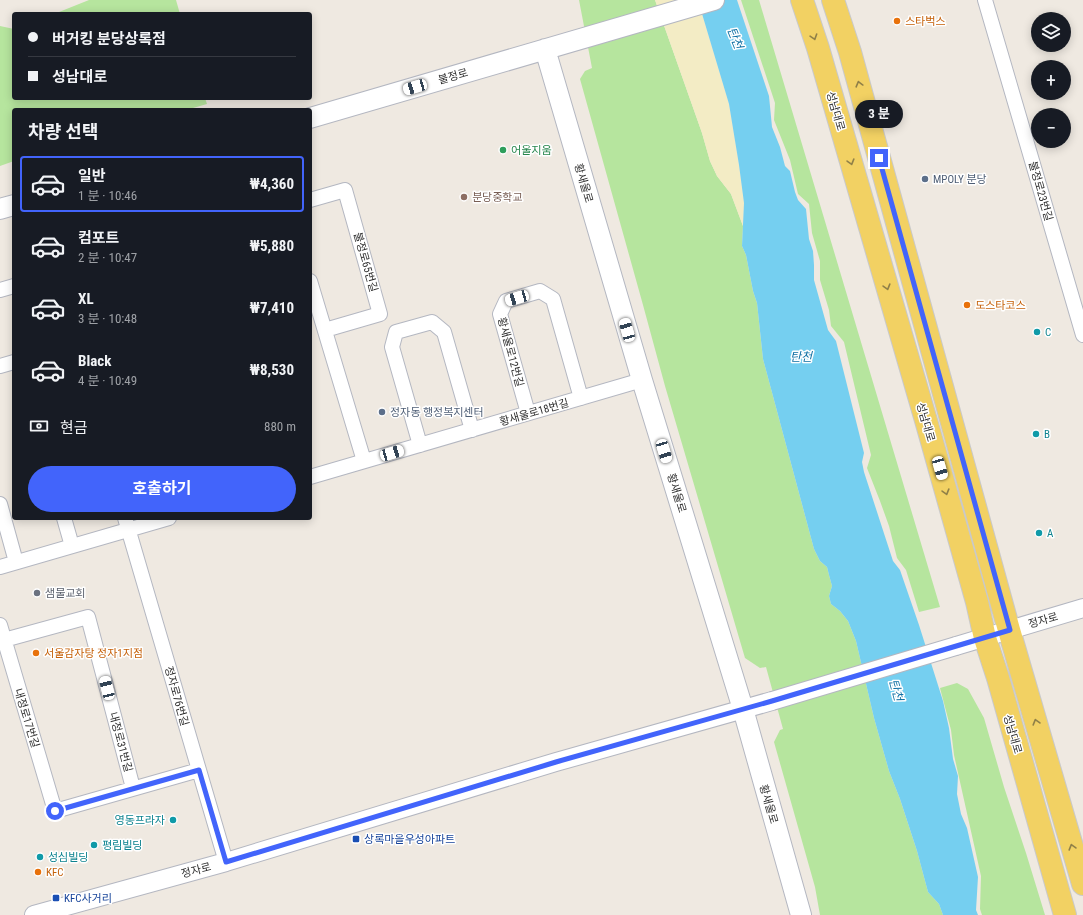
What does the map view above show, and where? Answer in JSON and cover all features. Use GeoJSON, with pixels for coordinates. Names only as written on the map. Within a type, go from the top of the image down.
{"type":"FeatureCollection","features":[{"type":"Feature","properties":{"kind":"main road","name":"불정로"},"geometry":{"type":"LineString","coordinates":[[312,117],[714,0]]}},
{"type":"Feature","properties":{"kind":"main road","name":"성남대로"},"geometry":{"type":"LineString","coordinates":[[802,0],[818,48],[927,424],[977,602],[985,638],[998,678],[1065,915]]}},
{"type":"Feature","properties":{"kind":"main road"},"geometry":{"type":"LineString","coordinates":[[833,0],[850,52],[1010,630],[1083,884]]}},
{"type":"Feature","properties":{"kind":"main road","name":"황새울로"},"geometry":{"type":"LineString","coordinates":[[545,49],[642,380],[743,709],[800,915]]}},
{"type":"Feature","properties":{"kind":"main road"},"geometry":{"type":"LineString","coordinates":[[0,209],[12,206]]}},
{"type":"Feature","properties":{"kind":"street","name":"불정로23번길"},"geometry":{"type":"LineString","coordinates":[[985,0],[1083,335]]}},
{"type":"Feature","properties":{"kind":"street","name":"불정로65번길"},"geometry":{"type":"LineString","coordinates":[[312,199],[345,190],[380,314],[325,330]]}},
{"type":"Feature","properties":{"kind":"street"},"geometry":{"type":"LineString","coordinates":[[0,290],[12,287]]}},
{"type":"Feature","properties":{"kind":"street"},"geometry":{"type":"LineString","coordinates":[[312,288],[364,461]]}},
{"type":"Feature","properties":{"kind":"street","name":"황새울로12번길"},"geometry":{"type":"LineString","coordinates":[[528,413],[500,314],[506,301],[540,291],[553,299],[581,398]]}},
{"type":"Feature","properties":{"kind":"street"},"geometry":{"type":"LineString","coordinates":[[420,445],[392,348],[396,332],[432,322],[444,332],[472,430]]}},
{"type":"Feature","properties":{"kind":"street"},"geometry":{"type":"LineString","coordinates":[[0,366],[12,363]]}},
{"type":"Feature","properties":{"kind":"street","name":"황새울로18번길"},"geometry":{"type":"LineString","coordinates":[[312,476],[642,380]]}},
{"type":"Feature","properties":{"kind":"street"},"geometry":{"type":"LineString","coordinates":[[0,504],[16,562]]}},
{"type":"Feature","properties":{"kind":"street"},"geometry":{"type":"LineString","coordinates":[[65,520],[72,546]]}},
{"type":"Feature","properties":{"kind":"street"},"geometry":{"type":"LineString","coordinates":[[0,567],[72,546],[127,524],[154,520]]}},
{"type":"Feature","properties":{"kind":"street","name":"정자로76번길"},"geometry":{"type":"LineString","coordinates":[[127,524],[226,862]]}},
{"type":"Feature","properties":{"kind":"street","name":"정자로"},"geometry":{"type":"LineString","coordinates":[[34,915],[226,862],[548,764],[772,701],[1083,608]]}},
{"type":"Feature","properties":{"kind":"street","name":"내정로31번길"},"geometry":{"type":"LineString","coordinates":[[4,640],[88,617],[133,788]]}},
{"type":"Feature","properties":{"kind":"street","name":"내정로17번길"},"geometry":{"type":"LineString","coordinates":[[0,625],[55,811],[133,788]]}},
{"type":"Feature","properties":{"kind":"street"},"geometry":{"type":"LineString","coordinates":[[133,788],[199,770]]}},
{"type":"Feature","properties":{"kind":"green space"},"geometry":{"type":"Polygon","coordinates":[[[89,0],[176,0],[179,12],[59,12],[89,0]]]}},
{"type":"Feature","properties":{"kind":"green space"},"geometry":{"type":"Polygon","coordinates":[[[579,0],[655,0],[702,133],[710,161],[717,176],[731,194],[743,226],[742,246],[746,255],[753,291],[757,303],[763,359],[814,549],[820,561],[827,567],[832,586],[829,596],[831,604],[840,611],[848,621],[856,641],[874,718],[889,771],[917,851],[928,892],[939,904],[943,915],[820,915],[815,887],[774,742],[780,730],[783,729],[766,667],[760,668],[745,658],[665,386],[580,79],[585,71],[592,68],[579,0]]]}},
{"type":"Feature","properties":{"kind":"green space"},"geometry":{"type":"Polygon","coordinates":[[[741,0],[759,0],[940,607],[919,612],[906,570],[897,558],[889,526],[867,468],[871,455],[844,342],[831,326],[829,310],[820,280],[820,261],[812,233],[809,204],[798,194],[790,160],[774,120],[775,103],[741,0]]]}},
{"type":"Feature","properties":{"kind":"green space"},"geometry":{"type":"Polygon","coordinates":[[[0,26],[12,29],[12,100],[206,100],[207,104],[193,108],[12,108],[12,162],[0,166],[0,26]]]}},
{"type":"Feature","properties":{"kind":"green space"},"geometry":{"type":"Polygon","coordinates":[[[957,683],[968,689],[984,718],[1004,787],[1045,915],[982,915],[980,909],[981,876],[954,755],[951,730],[940,688],[957,683]]]}},
{"type":"Feature","properties":{"kind":"sand"},"geometry":{"type":"Polygon","coordinates":[[[655,0],[697,0],[700,7],[729,104],[744,203],[743,226],[731,194],[717,176],[710,161],[702,133],[655,0]]]}},
{"type":"Feature","properties":{"kind":"water","name":"탄천"},"geometry":{"type":"Polygon","coordinates":[[[697,0],[737,0],[769,96],[772,127],[780,147],[785,166],[790,171],[798,200],[806,209],[809,239],[813,251],[814,280],[828,330],[836,341],[864,453],[862,462],[864,472],[893,561],[900,570],[919,625],[943,701],[949,728],[953,759],[958,776],[957,794],[961,814],[967,828],[978,877],[976,910],[978,915],[943,915],[939,904],[928,892],[917,851],[889,771],[874,718],[856,641],[848,621],[840,611],[831,604],[829,596],[832,586],[827,567],[820,561],[814,549],[763,359],[757,303],[753,291],[746,255],[742,246],[744,203],[729,104],[697,0]]]}},
{"type":"Feature","properties":{"kind":"place","name":"스타벅스"},"geometry":{"type":"Point","coordinates":[897,21]}},
{"type":"Feature","properties":{"kind":"place","name":"어울지움"},"geometry":{"type":"Point","coordinates":[503,150]}},
{"type":"Feature","properties":{"kind":"place","name":"MPOLY 분당"},"geometry":{"type":"Point","coordinates":[925,179]}},
{"type":"Feature","properties":{"kind":"place","name":"분당중학교"},"geometry":{"type":"Point","coordinates":[464,197]}},
{"type":"Feature","properties":{"kind":"place","name":"도스타코스"},"geometry":{"type":"Point","coordinates":[967,305]}},
{"type":"Feature","properties":{"kind":"place","name":"C"},"geometry":{"type":"Point","coordinates":[1037,332]}},
{"type":"Feature","properties":{"kind":"place","name":"정자동 행정복지센터"},"geometry":{"type":"Point","coordinates":[382,412]}},
{"type":"Feature","properties":{"kind":"place","name":"B"},"geometry":{"type":"Point","coordinates":[1036,434]}},
{"type":"Feature","properties":{"kind":"place","name":"A"},"geometry":{"type":"Point","coordinates":[1039,533]}},
{"type":"Feature","properties":{"kind":"place","name":"샘물교회"},"geometry":{"type":"Point","coordinates":[37,593]}},
{"type":"Feature","properties":{"kind":"place","name":"서울감자탕 정자1지점"},"geometry":{"type":"Point","coordinates":[36,653]}},
{"type":"Feature","properties":{"kind":"place","name":"영동프라자"},"geometry":{"type":"Point","coordinates":[173,820]}},
{"type":"Feature","properties":{"kind":"place","name":"상록마을우성아파트"},"geometry":{"type":"Point","coordinates":[356,839]}},
{"type":"Feature","properties":{"kind":"place","name":"평림빌딩"},"geometry":{"type":"Point","coordinates":[94,845]}},
{"type":"Feature","properties":{"kind":"place","name":"성심빌딩"},"geometry":{"type":"Point","coordinates":[40,857]}},
{"type":"Feature","properties":{"kind":"place","name":"KFC"},"geometry":{"type":"Point","coordinates":[38,872]}},
{"type":"Feature","properties":{"kind":"place","name":"KFC사거리"},"geometry":{"type":"Point","coordinates":[56,898]}},
{"type":"Feature","properties":{"kind":"route"},"geometry":{"type":"LineString","coordinates":[[55,811],[199,770],[226,862],[556,762],[772,701],[1010,630],[879,158]]}}]}
